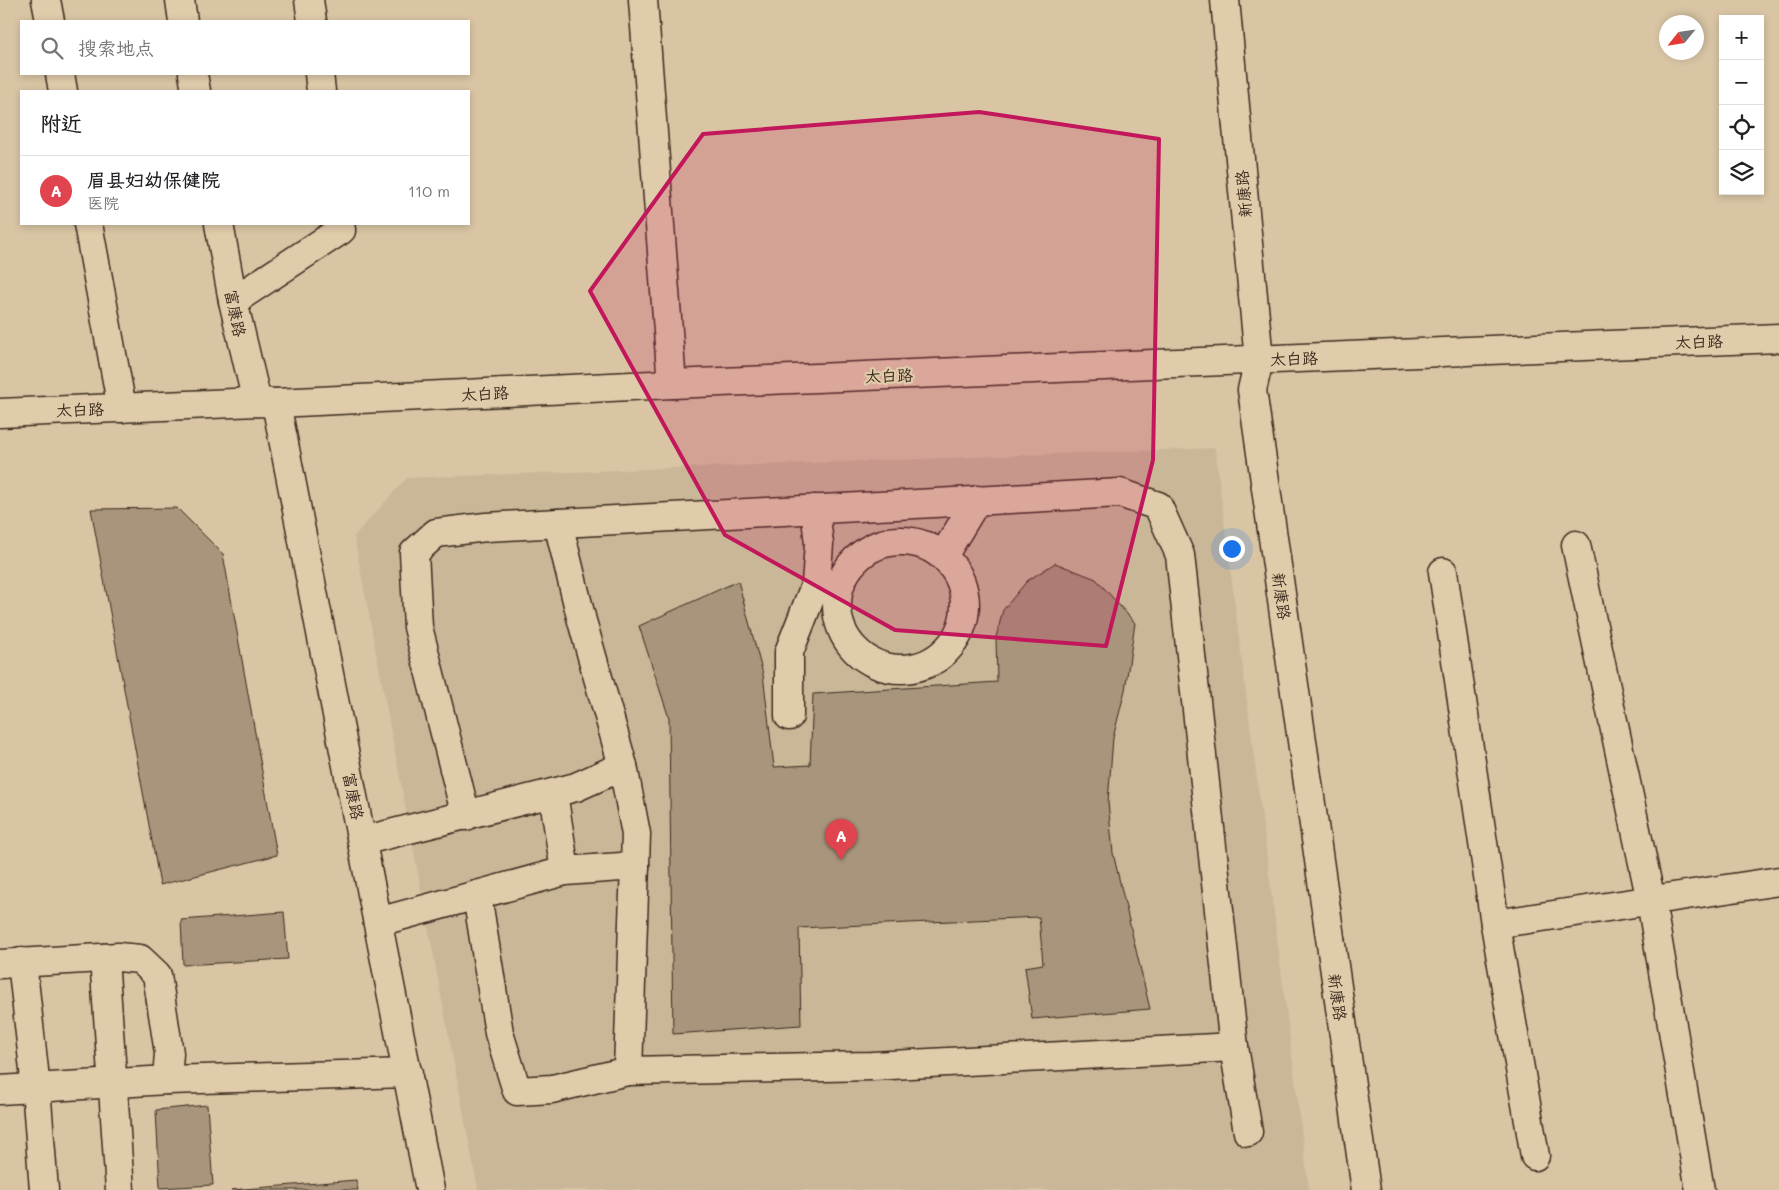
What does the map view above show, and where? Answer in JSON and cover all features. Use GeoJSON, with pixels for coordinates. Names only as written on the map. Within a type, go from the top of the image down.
{"type":"FeatureCollection","features":[{"type":"Feature","properties":{"kind":"main road"},"geometry":{"type":"LineString","coordinates":[[46,0],[50,20]]}},
{"type":"Feature","properties":{"kind":"main road"},"geometry":{"type":"LineString","coordinates":[[180,0],[184,20]]}},
{"type":"Feature","properties":{"kind":"main road"},"geometry":{"type":"LineString","coordinates":[[309,0],[312,20]]}},
{"type":"Feature","properties":{"kind":"main road"},"geometry":{"type":"LineString","coordinates":[[643,0],[672,384]]}},
{"type":"Feature","properties":{"kind":"main road","name":"新康路"},"geometry":{"type":"LineString","coordinates":[[1225,0],[1259,360],[1252,390],[1366,1190]]}},
{"type":"Feature","properties":{"kind":"main road"},"geometry":{"type":"LineString","coordinates":[[60,75],[63,90]]}},
{"type":"Feature","properties":{"kind":"main road"},"geometry":{"type":"LineString","coordinates":[[193,75],[196,90]]}},
{"type":"Feature","properties":{"kind":"main road"},"geometry":{"type":"LineString","coordinates":[[319,75],[322,90]]}},
{"type":"Feature","properties":{"kind":"main road"},"geometry":{"type":"LineString","coordinates":[[88,225],[122,408]]}},
{"type":"Feature","properties":{"kind":"main road","name":"富康路"},"geometry":{"type":"LineString","coordinates":[[219,225],[233,301],[266,402],[362,841],[430,1190]]}},
{"type":"Feature","properties":{"kind":"main road"},"geometry":{"type":"LineString","coordinates":[[233,301],[341,230],[340,225]]}},
{"type":"Feature","properties":{"kind":"main road","name":"太白路"},"geometry":{"type":"LineString","coordinates":[[0,413],[1779,338]]}},
{"type":"Feature","properties":{"kind":"main road"},"geometry":{"type":"LineString","coordinates":[[466,816],[418,627],[414,553],[436,533],[486,527],[1120,492],[1158,506],[1180,554],[1234,1047],[1248,1132]]}},
{"type":"Feature","properties":{"kind":"main road"},"geometry":{"type":"LineString","coordinates":[[943,556],[977,500]]}},
{"type":"Feature","properties":{"kind":"main road"},"geometry":{"type":"LineString","coordinates":[[863,507],[867,550]]}},
{"type":"Feature","properties":{"kind":"main road"},"geometry":{"type":"LineString","coordinates":[[789,716],[789,652],[816,583],[819,544],[815,509]]}},
{"type":"Feature","properties":{"kind":"main road"},"geometry":{"type":"LineString","coordinates":[[558,523],[582,621],[623,766],[636,834],[628,1071]]}},
{"type":"Feature","properties":{"kind":"main road"},"geometry":{"type":"LineString","coordinates":[[906,540],[926,546],[943,556],[957,572],[964,593],[965,615],[959,635],[945,653],[927,665],[905,670],[883,667],[864,658],[848,642],[839,622],[837,602],[841,582],[852,564],[867,550],[886,542],[906,540]]}},
{"type":"Feature","properties":{"kind":"main road"},"geometry":{"type":"LineString","coordinates":[[1576,545],[1650,901],[1700,1190]]}},
{"type":"Feature","properties":{"kind":"main road"},"geometry":{"type":"LineString","coordinates":[[1443,572],[1495,924],[1535,1156]]}},
{"type":"Feature","properties":{"kind":"main road"},"geometry":{"type":"LineString","coordinates":[[362,841],[553,794],[576,787],[623,766]]}},
{"type":"Feature","properties":{"kind":"main road"},"geometry":{"type":"LineString","coordinates":[[553,794],[565,872]]}},
{"type":"Feature","properties":{"kind":"main road"},"geometry":{"type":"LineString","coordinates":[[378,922],[565,872],[636,866]]}},
{"type":"Feature","properties":{"kind":"main road"},"geometry":{"type":"LineString","coordinates":[[1495,924],[1779,881]]}},
{"type":"Feature","properties":{"kind":"main road"},"geometry":{"type":"LineString","coordinates":[[477,895],[499,1033],[516,1092],[552,1090],[628,1071],[872,1066],[1234,1047]]}},
{"type":"Feature","properties":{"kind":"main road"},"geometry":{"type":"LineString","coordinates":[[44,1190],[36,1088],[11,963],[118,956],[140,959],[157,975],[169,1053],[167,1080]]}},
{"type":"Feature","properties":{"kind":"main road"},"geometry":{"type":"LineString","coordinates":[[104,958],[120,1190]]}},
{"type":"Feature","properties":{"kind":"main road"},"geometry":{"type":"LineString","coordinates":[[0,1090],[167,1080],[408,1073]]}},
{"type":"Feature","properties":{"kind":"highlighted area"},"geometry":{"type":"Polygon","coordinates":[[[979,112],[1159,139],[1153,460],[1106,646],[895,630],[725,535],[590,291],[703,134],[979,112]]]}},
{"type":"Feature","properties":{"kind":"shaded area"},"geometry":{"type":"Polygon","coordinates":[[[1215,448],[1309,1190],[478,1190],[354,536],[407,478],[1215,448]]]}},
{"type":"Feature","properties":{"kind":"building"},"geometry":{"type":"Polygon","coordinates":[[[177,508],[223,554],[277,855],[160,885],[91,509],[177,508]]]}},
{"type":"Feature","properties":{"kind":"building"},"geometry":{"type":"Polygon","coordinates":[[[1055,563],[1096,579],[1135,623],[1125,690],[1113,738],[1108,802],[1113,853],[1150,1009],[1032,1019],[1025,967],[1043,964],[1039,917],[799,928],[801,1025],[673,1034],[669,718],[639,626],[738,581],[763,674],[774,767],[810,765],[813,694],[997,682],[996,637],[1003,610],[1027,581],[1055,563]]]}},
{"type":"Feature","properties":{"kind":"building"},"geometry":{"type":"Polygon","coordinates":[[[284,912],[288,959],[183,965],[181,920],[284,912]]]}},
{"type":"Feature","properties":{"kind":"building"},"geometry":{"type":"Polygon","coordinates":[[[207,1105],[213,1185],[160,1188],[156,1110],[207,1105]]]}},
{"type":"Feature","properties":{"kind":"building"},"geometry":{"type":"Polygon","coordinates":[[[356,1180],[358,1190],[231,1190],[356,1180]]]}},
{"type":"Feature","properties":{"kind":"place","name":"眉县妇幼保健院"},"geometry":{"type":"Point","coordinates":[841,860]}}]}
